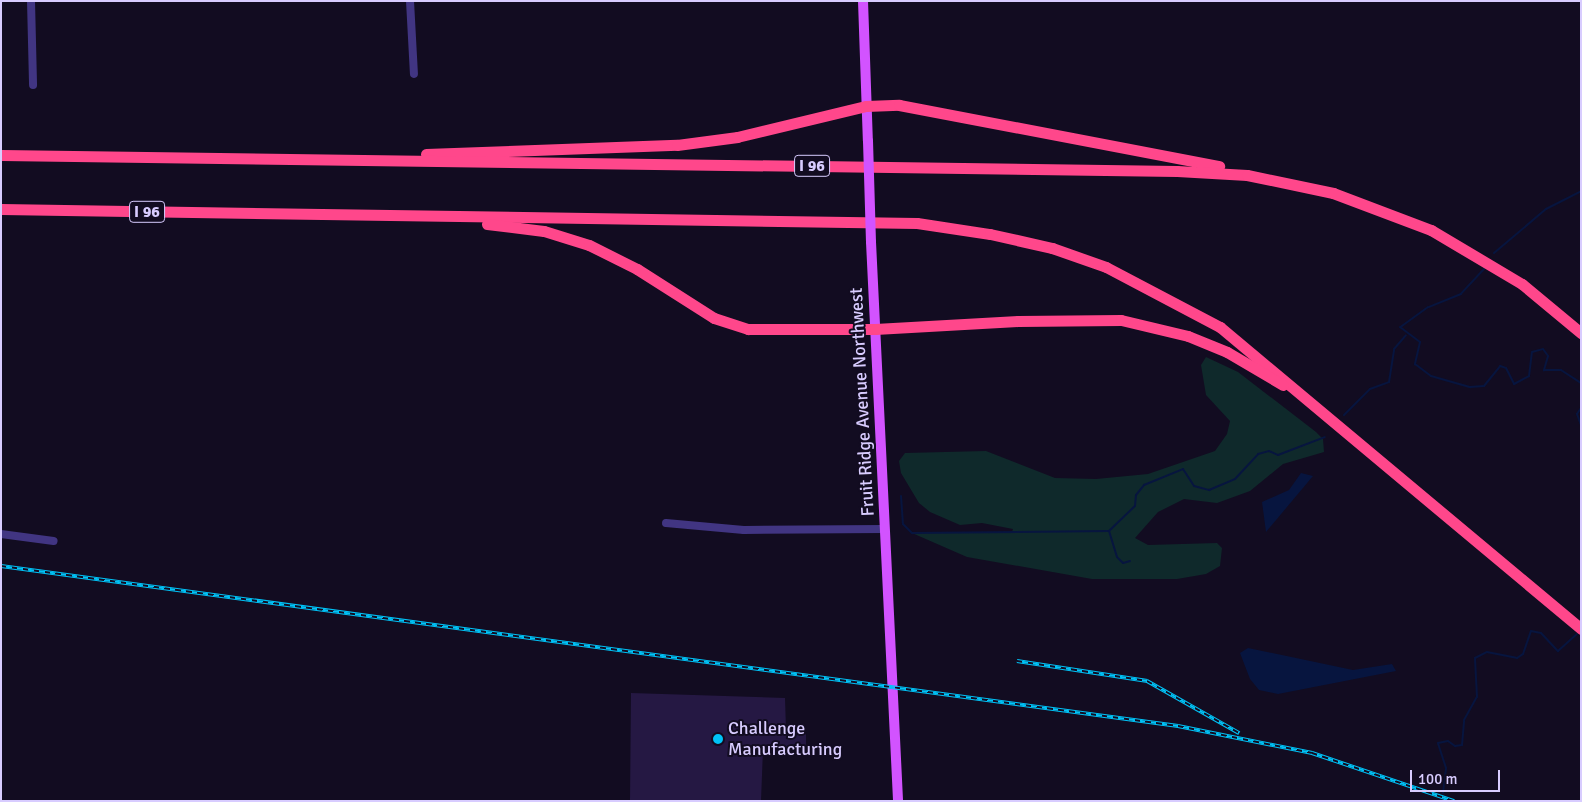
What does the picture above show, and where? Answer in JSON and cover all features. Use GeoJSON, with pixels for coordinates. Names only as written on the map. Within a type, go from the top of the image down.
{"type":"FeatureCollection","features":[{"type":"Feature","properties":{"kind":"highway"},"geometry":{"type":"LineString","coordinates":[[231,158],[676,146],[737,137],[866,106],[937,110],[1185,161],[1252,170],[1299,184]]}},
{"type":"Feature","properties":{"kind":"highway","name":"I 96"},"geometry":{"type":"LineString","coordinates":[[1,155],[1177,171],[1299,184],[1379,207],[1450,240],[1522,284],[1581,333]]}},
{"type":"Feature","properties":{"kind":"highway","name":"I 96"},"geometry":{"type":"LineString","coordinates":[[1,209],[917,223],[990,234],[1106,267],[1164,294],[1220,327],[1328,415],[1581,629]]}},
{"type":"Feature","properties":{"kind":"highway"},"geometry":{"type":"LineString","coordinates":[[374,216],[504,225],[566,237],[617,257],[714,318],[748,329],[875,329],[1081,319],[1148,325],[1188,336],[1227,352],[1328,415]]}},
{"type":"Feature","properties":{"kind":"main road","name":"Fruit Ridge Avenue Northwest"},"geometry":{"type":"LineString","coordinates":[[863,1],[871,242],[898,801]]}},
{"type":"Feature","properties":{"kind":"street"},"geometry":{"type":"LineString","coordinates":[[31,1],[33,85]]}},
{"type":"Feature","properties":{"kind":"street"},"geometry":{"type":"LineString","coordinates":[[410,1],[414,74]]}},
{"type":"Feature","properties":{"kind":"street"},"geometry":{"type":"LineString","coordinates":[[666,523],[744,530],[884,529]]}},
{"type":"Feature","properties":{"kind":"street"},"geometry":{"type":"LineString","coordinates":[[1,534],[54,541]]}},
{"type":"Feature","properties":{"kind":"green space"},"geometry":{"type":"Polygon","coordinates":[[[1206,357],[1238,372],[1316,432],[1323,439],[1324,452],[1283,464],[1250,491],[1217,503],[1184,499],[1158,512],[1135,538],[1148,545],[1217,543],[1222,548],[1220,566],[1206,574],[1177,579],[1092,579],[967,557],[912,533],[1012,532],[1013,529],[982,523],[960,525],[930,512],[919,503],[901,473],[899,461],[905,453],[986,451],[1055,478],[1096,479],[1148,474],[1215,451],[1227,434],[1230,421],[1206,395],[1201,365],[1206,357]]]}},
{"type":"Feature","properties":{"kind":"water"},"geometry":{"type":"Polygon","coordinates":[[[1301,473],[1313,476],[1266,532],[1262,502],[1289,490],[1301,473]]]}},
{"type":"Feature","properties":{"kind":"water"},"geometry":{"type":"Polygon","coordinates":[[[1248,648],[1353,670],[1392,664],[1396,671],[1278,694],[1259,690],[1250,679],[1240,653],[1248,648]]]}},
{"type":"Feature","properties":{"kind":"building","name":"Challenge Manufacturing"},"geometry":{"type":"Polygon","coordinates":[[[631,693],[785,698],[786,729],[806,729],[806,748],[763,749],[761,801],[630,801],[631,693]]]}},
{"type":"Feature","properties":{"kind":"waterway"},"geometry":{"type":"LineString","coordinates":[[1494,253],[1546,209],[1581,191]]}},
{"type":"Feature","properties":{"kind":"waterway"},"geometry":{"type":"LineString","coordinates":[[1484,269],[1461,294],[1428,307],[1400,327],[1420,342],[1415,364],[1431,376],[1470,387],[1484,386],[1500,366],[1506,368],[1514,384],[1529,376],[1532,352],[1543,349],[1548,356],[1544,370],[1561,370],[1581,383]]}},
{"type":"Feature","properties":{"kind":"waterway"},"geometry":{"type":"LineString","coordinates":[[1344,415],[1370,389],[1389,382],[1394,349],[1406,335]]}},
{"type":"Feature","properties":{"kind":"waterway"},"geometry":{"type":"LineString","coordinates":[[1581,408],[1577,414],[1581,425]]}},
{"type":"Feature","properties":{"kind":"waterway"},"geometry":{"type":"LineString","coordinates":[[1130,561],[1123,563],[1117,557],[1109,531],[1135,506],[1136,495],[1144,485],[1183,469],[1194,486],[1209,490],[1235,479],[1258,454],[1269,451],[1278,455],[1325,437]]}},
{"type":"Feature","properties":{"kind":"waterway"},"geometry":{"type":"LineString","coordinates":[[901,496],[903,524],[912,533],[1109,531]]}},
{"type":"Feature","properties":{"kind":"waterway"},"geometry":{"type":"LineString","coordinates":[[1443,793],[1446,768],[1438,743],[1448,741],[1455,746],[1462,745],[1464,720],[1477,697],[1475,658],[1487,652],[1517,658],[1523,654],[1531,631],[1541,633],[1558,651],[1577,634]]}},
{"type":"Feature","properties":{"kind":"railway"},"geometry":{"type":"LineString","coordinates":[[1,566],[1178,726],[1312,753],[1454,801]]}},
{"type":"Feature","properties":{"kind":"railway"},"geometry":{"type":"LineString","coordinates":[[1017,661],[1147,681],[1239,733]]}},
{"type":"Feature","properties":{"kind":"place","name":"Challenge Manufacturing"},"geometry":{"type":"Point","coordinates":[718,739]}}]}
